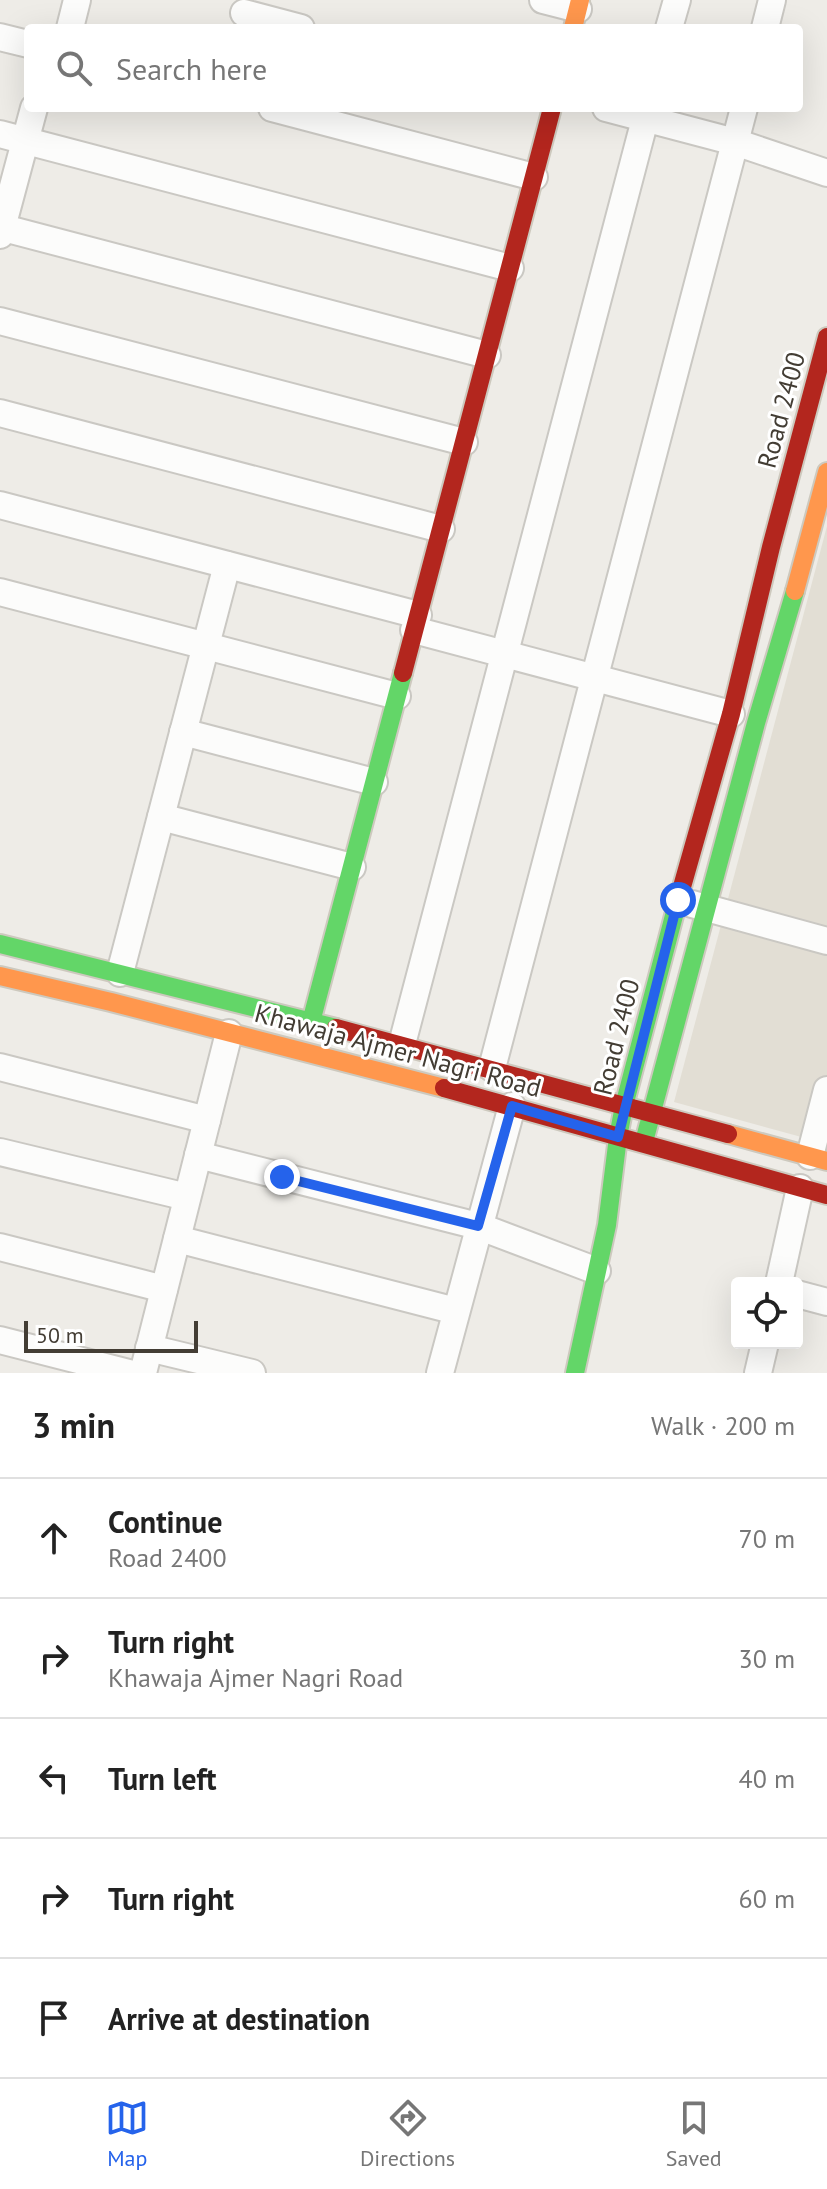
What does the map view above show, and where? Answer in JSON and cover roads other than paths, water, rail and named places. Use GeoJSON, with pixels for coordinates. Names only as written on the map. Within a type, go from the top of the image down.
{"type":"FeatureCollection","features":[{"type":"Feature","properties":{"kind":"main road"},"geometry":{"type":"LineString","coordinates":[[311,1022],[551,112]]}},
{"type":"Feature","properties":{"kind":"main road","name":"Road 2400"},"geometry":{"type":"LineString","coordinates":[[607,1225],[624,1106],[731,714],[771,547],[827,337]]}},
{"type":"Feature","properties":{"kind":"main road","name":"Road 2400"},"geometry":{"type":"LineString","coordinates":[[607,1225],[637,1158],[756,723],[816,564],[827,472]]}},
{"type":"Feature","properties":{"kind":"main road","name":"Khawaja Ajmer Nagri Road"},"geometry":{"type":"LineString","coordinates":[[0,944],[402,1044],[818,1158]]}},
{"type":"Feature","properties":{"kind":"main road","name":"Khawaja Ajmer Nagri Road"},"geometry":{"type":"LineString","coordinates":[[0,976],[512,1106],[618,1137],[637,1158],[827,1195]]}},
{"type":"Feature","properties":{"kind":"main road"},"geometry":{"type":"LineString","coordinates":[[575,1373],[607,1225]]}},
{"type":"Feature","properties":{"kind":"street"},"geometry":{"type":"LineString","coordinates":[[71,24],[77,0]]}},
{"type":"Feature","properties":{"kind":"street"},"geometry":{"type":"LineString","coordinates":[[543,0],[577,12]]}},
{"type":"Feature","properties":{"kind":"street"},"geometry":{"type":"LineString","coordinates":[[670,24],[677,0]]}},
{"type":"Feature","properties":{"kind":"street"},"geometry":{"type":"LineString","coordinates":[[766,24],[772,0]]}},
{"type":"Feature","properties":{"kind":"street"},"geometry":{"type":"LineString","coordinates":[[244,14],[285,24]]}},
{"type":"Feature","properties":{"kind":"street"},"geometry":{"type":"LineString","coordinates":[[0,37],[24,43]]}},
{"type":"Feature","properties":{"kind":"street"},"geometry":{"type":"LineString","coordinates":[[31,112],[12,137],[1,230],[487,355]]}},
{"type":"Feature","properties":{"kind":"street"},"geometry":{"type":"LineString","coordinates":[[287,112],[534,177]]}},
{"type":"Feature","properties":{"kind":"street"},"geometry":{"type":"LineString","coordinates":[[492,1068],[743,112]]}},
{"type":"Feature","properties":{"kind":"street"},"geometry":{"type":"LineString","coordinates":[[402,1044],[647,113],[827,173]]}},
{"type":"Feature","properties":{"kind":"street"},"geometry":{"type":"LineString","coordinates":[[12,137],[510,268]]}},
{"type":"Feature","properties":{"kind":"street"},"geometry":{"type":"LineString","coordinates":[[0,321],[464,442]]}},
{"type":"Feature","properties":{"kind":"street"},"geometry":{"type":"LineString","coordinates":[[0,413],[441,529]]}},
{"type":"Feature","properties":{"kind":"street"},"geometry":{"type":"LineString","coordinates":[[0,505],[227,565],[416,622],[505,654],[731,714]]}},
{"type":"Feature","properties":{"kind":"street"},"geometry":{"type":"LineString","coordinates":[[771,547],[816,564]]}},
{"type":"Feature","properties":{"kind":"street"},"geometry":{"type":"LineString","coordinates":[[120,973],[227,565]]}},
{"type":"Feature","properties":{"kind":"street"},"geometry":{"type":"LineString","coordinates":[[0,592],[397,696]]}},
{"type":"Feature","properties":{"kind":"street"},"geometry":{"type":"LineString","coordinates":[[183,732],[374,782]]}},
{"type":"Feature","properties":{"kind":"street"},"geometry":{"type":"LineString","coordinates":[[161,817],[352,867]]}},
{"type":"Feature","properties":{"kind":"street"},"geometry":{"type":"LineString","coordinates":[[678,900],[827,941]]}},
{"type":"Feature","properties":{"kind":"street"},"geometry":{"type":"LineString","coordinates":[[229,1033],[146,1361],[252,1373]]}},
{"type":"Feature","properties":{"kind":"street"},"geometry":{"type":"LineString","coordinates":[[0,1067],[207,1120]]}},
{"type":"Feature","properties":{"kind":"street"},"geometry":{"type":"LineString","coordinates":[[818,1158],[827,1090]]}},
{"type":"Feature","properties":{"kind":"street"},"geometry":{"type":"LineString","coordinates":[[440,1373],[512,1106]]}},
{"type":"Feature","properties":{"kind":"street"},"geometry":{"type":"LineString","coordinates":[[0,1152],[187,1197]]}},
{"type":"Feature","properties":{"kind":"street"},"geometry":{"type":"LineString","coordinates":[[198,1155],[478,1226],[597,1271]]}},
{"type":"Feature","properties":{"kind":"street"},"geometry":{"type":"LineString","coordinates":[[780,1277],[800,1188]]}},
{"type":"Feature","properties":{"kind":"street"},"geometry":{"type":"LineString","coordinates":[[177,1239],[456,1311]]}},
{"type":"Feature","properties":{"kind":"street"},"geometry":{"type":"LineString","coordinates":[[0,1247],[164,1289]]}},
{"type":"Feature","properties":{"kind":"street"},"geometry":{"type":"LineString","coordinates":[[803,1296],[827,1302]]}},
{"type":"Feature","properties":{"kind":"street"},"geometry":{"type":"LineString","coordinates":[[0,1340],[129,1373]]}},
{"type":"Feature","properties":{"kind":"street"},"geometry":{"type":"LineString","coordinates":[[758,1373],[764,1349]]}}]}
